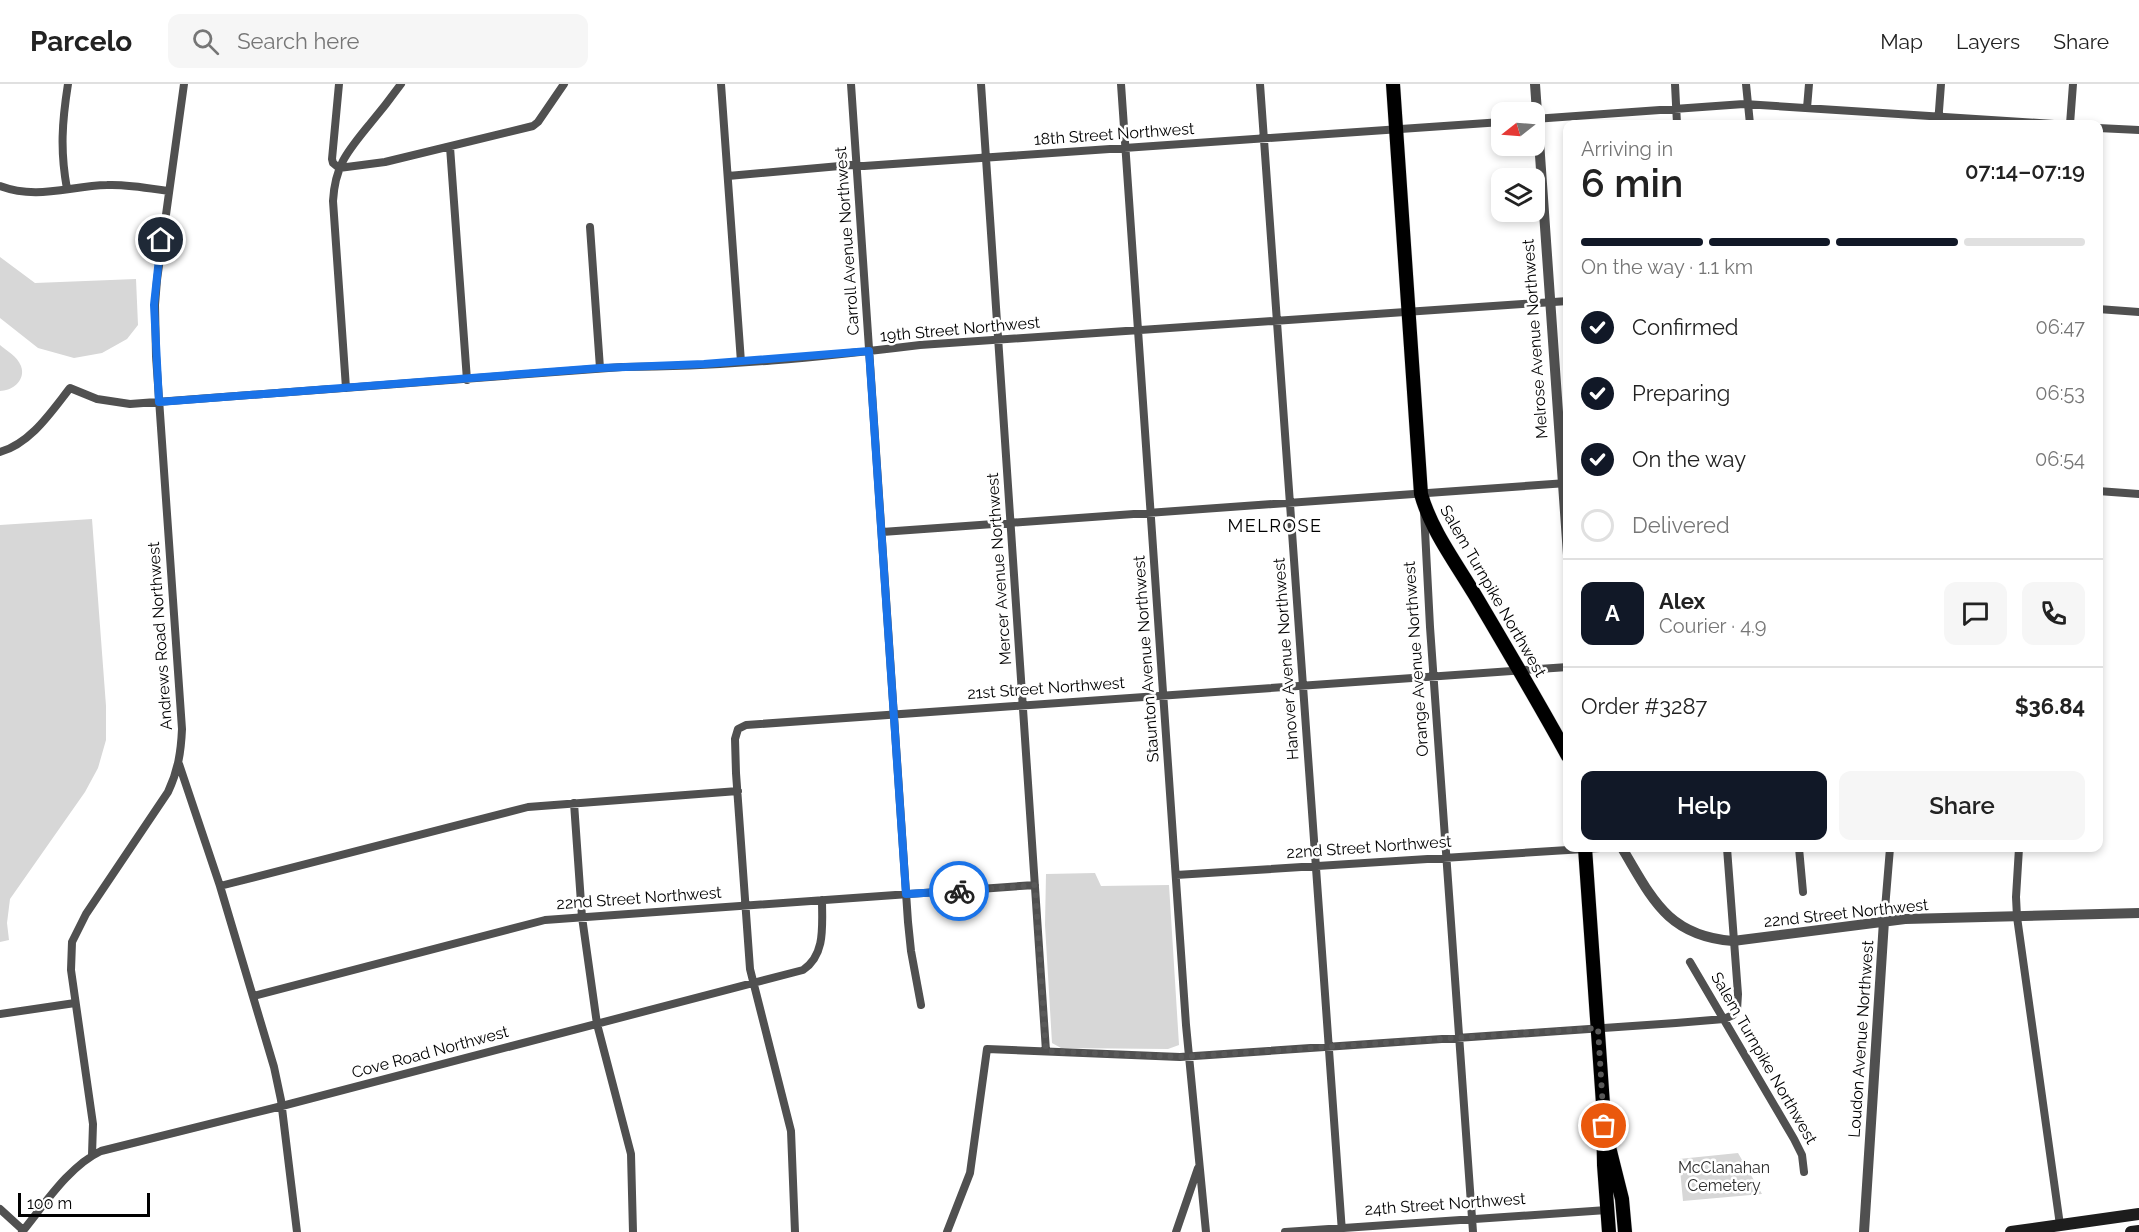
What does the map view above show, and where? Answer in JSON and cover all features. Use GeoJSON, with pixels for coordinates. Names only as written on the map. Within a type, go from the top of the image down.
{"type":"FeatureCollection","features":[{"type":"Feature","properties":{"kind":"main road","name":"Orange Avenue Northwest"},"geometry":{"type":"LineString","coordinates":[[1393,84],[1423,500]]}},
{"type":"Feature","properties":{"kind":"main road","name":"Salem Turnpike Northwest"},"geometry":{"type":"LineString","coordinates":[[1423,500],[1443,540],[1563,747]]}},
{"type":"Feature","properties":{"kind":"main road"},"geometry":{"type":"LineString","coordinates":[[1585,852],[1609,1232]]}},
{"type":"Feature","properties":{"kind":"main road"},"geometry":{"type":"LineString","coordinates":[[1604,1126],[1622,1200],[1625,1232]]}},
{"type":"Feature","properties":{"kind":"main road"},"geometry":{"type":"LineString","coordinates":[[1607,1210],[1615,1219],[1616,1232]]}},
{"type":"Feature","properties":{"kind":"main road"},"geometry":{"type":"LineString","coordinates":[[2011,1232],[2139,1214]]}},
{"type":"Feature","properties":{"kind":"main road"},"geometry":{"type":"LineString","coordinates":[[2131,1232],[2139,1231]]}},
{"type":"Feature","properties":{"kind":"street"},"geometry":{"type":"LineString","coordinates":[[67,189],[61,138],[68,84]]}},
{"type":"Feature","properties":{"kind":"street","name":"Andrews Road Northwest"},"geometry":{"type":"LineString","coordinates":[[92,1155],[93,1124],[70,954],[77,929],[168,792],[179,764],[182,729],[154,305],[184,84]]}},
{"type":"Feature","properties":{"kind":"street"},"geometry":{"type":"LineString","coordinates":[[339,84],[332,159],[339,168],[367,165],[533,126],[564,84]]}},
{"type":"Feature","properties":{"kind":"street"},"geometry":{"type":"LineString","coordinates":[[346,388],[333,201],[339,168],[351,147],[401,84]]}},
{"type":"Feature","properties":{"kind":"street"},"geometry":{"type":"LineString","coordinates":[[720,84],[741,362]]}},
{"type":"Feature","properties":{"kind":"street","name":"Carroll Avenue Northwest"},"geometry":{"type":"LineString","coordinates":[[851,84],[906,894],[911,951],[921,1005]]}},
{"type":"Feature","properties":{"kind":"street","name":"Mercer Avenue Northwest"},"geometry":{"type":"LineString","coordinates":[[981,84],[1046,1051]]}},
{"type":"Feature","properties":{"kind":"street","name":"Staunton Avenue Northwest"},"geometry":{"type":"LineString","coordinates":[[1120,84],[1188,1056],[1206,1232]]}},
{"type":"Feature","properties":{"kind":"street","name":"Hanover Avenue Northwest"},"geometry":{"type":"LineString","coordinates":[[1260,84],[1341,1230]]}},
{"type":"Feature","properties":{"kind":"street","name":"Melrose Avenue Northwest"},"geometry":{"type":"LineString","coordinates":[[1535,84],[1536,102]]}},
{"type":"Feature","properties":{"kind":"street"},"geometry":{"type":"LineString","coordinates":[[1675,84],[1677,120]]}},
{"type":"Feature","properties":{"kind":"street"},"geometry":{"type":"LineString","coordinates":[[1746,84],[1750,120]]}},
{"type":"Feature","properties":{"kind":"street"},"geometry":{"type":"LineString","coordinates":[[1807,108],[1809,84]]}},
{"type":"Feature","properties":{"kind":"street"},"geometry":{"type":"LineString","coordinates":[[1938,120],[1941,84]]}},
{"type":"Feature","properties":{"kind":"street"},"geometry":{"type":"LineString","coordinates":[[2070,120],[2073,84]]}},
{"type":"Feature","properties":{"kind":"street"},"geometry":{"type":"LineString","coordinates":[[1545,118],[1748,104],[1928,120]]}},
{"type":"Feature","properties":{"kind":"street","name":"18th Street Northwest"},"geometry":{"type":"LineString","coordinates":[[728,176],[856,165],[1491,123]]}},
{"type":"Feature","properties":{"kind":"street"},"geometry":{"type":"LineString","coordinates":[[2103,128],[2139,130]]}},
{"type":"Feature","properties":{"kind":"street"},"geometry":{"type":"LineString","coordinates":[[450,147],[467,380]]}},
{"type":"Feature","properties":{"kind":"street","name":"Melrose Avenue Northwest"},"geometry":{"type":"LineString","coordinates":[[1539,156],[1563,459]]}},
{"type":"Feature","properties":{"kind":"street"},"geometry":{"type":"LineString","coordinates":[[0,186],[36,194],[110,184],[168,191]]}},
{"type":"Feature","properties":{"kind":"street"},"geometry":{"type":"LineString","coordinates":[[590,227],[600,368]]}},
{"type":"Feature","properties":{"kind":"street","name":"19th Street Northwest"},"geometry":{"type":"LineString","coordinates":[[0,452],[17,445],[29,436],[70,388],[97,399],[113,402],[159,402],[600,368],[741,362],[920,345],[1563,301]]}},
{"type":"Feature","properties":{"kind":"street"},"geometry":{"type":"LineString","coordinates":[[2103,309],[2139,312]]}},
{"type":"Feature","properties":{"kind":"street"},"geometry":{"type":"LineString","coordinates":[[882,532],[1290,503],[1423,500],[1563,483]]}},
{"type":"Feature","properties":{"kind":"street"},"geometry":{"type":"LineString","coordinates":[[2103,491],[2139,494]]}},
{"type":"Feature","properties":{"kind":"street","name":"Orange Avenue Northwest"},"geometry":{"type":"LineString","coordinates":[[1423,500],[1473,1232]]}},
{"type":"Feature","properties":{"kind":"street","name":"21st Street Northwest"},"geometry":{"type":"LineString","coordinates":[[738,791],[735,739],[738,729],[742,726],[1563,667]]}},
{"type":"Feature","properties":{"kind":"street"},"geometry":{"type":"LineString","coordinates":[[179,764],[220,886],[274,1067],[282,1106],[297,1232]]}},
{"type":"Feature","properties":{"kind":"street"},"geometry":{"type":"LineString","coordinates":[[220,886],[528,807],[738,791],[752,983],[791,1131],[795,1232]]}},
{"type":"Feature","properties":{"kind":"street"},"geometry":{"type":"LineString","coordinates":[[574,803],[582,917],[597,1024],[631,1154],[633,1232]]}},
{"type":"Feature","properties":{"kind":"street","name":"22nd Street Northwest"},"geometry":{"type":"LineString","coordinates":[[1176,875],[1563,849]]}},
{"type":"Feature","properties":{"kind":"street","name":"22nd Street Northwest"},"geometry":{"type":"LineString","coordinates":[[1624,852],[1648,890],[1668,916],[1702,936],[1733,941],[1884,921],[2139,913]]}},
{"type":"Feature","properties":{"kind":"street"},"geometry":{"type":"LineString","coordinates":[[947,1232],[970,1173],[987,1048],[1137,1056],[1188,1056],[1724,1019],[1733,1015],[1738,1005],[1727,852]]}},
{"type":"Feature","properties":{"kind":"street"},"geometry":{"type":"LineString","coordinates":[[1799,852],[1803,892]]}},
{"type":"Feature","properties":{"kind":"street","name":"Loudon Avenue Northwest"},"geometry":{"type":"LineString","coordinates":[[1864,1232],[1890,852]]}},
{"type":"Feature","properties":{"kind":"street"},"geometry":{"type":"LineString","coordinates":[[2019,852],[2017,917],[2060,1225]]}},
{"type":"Feature","properties":{"kind":"street","name":"22nd Street Northwest"},"geometry":{"type":"LineString","coordinates":[[254,996],[545,920],[1035,885]]}},
{"type":"Feature","properties":{"kind":"street","name":"Cove Road Northwest"},"geometry":{"type":"LineString","coordinates":[[22,1231],[76,1168],[101,1151],[803,970],[814,960],[822,935],[822,900]]}},
{"type":"Feature","properties":{"kind":"street","name":"Salem Turnpike Northwest"},"geometry":{"type":"LineString","coordinates":[[1690,962],[1794,1138],[1802,1155],[1804,1172]]}},
{"type":"Feature","properties":{"kind":"street"},"geometry":{"type":"LineString","coordinates":[[0,1014],[75,1003]]}},
{"type":"Feature","properties":{"kind":"street"},"geometry":{"type":"LineString","coordinates":[[1176,1232],[1199,1165]]}},
{"type":"Feature","properties":{"kind":"street"},"geometry":{"type":"LineString","coordinates":[[0,1209],[22,1231]]}},
{"type":"Feature","properties":{"kind":"street","name":"24th Street Northwest"},"geometry":{"type":"LineString","coordinates":[[1286,1232],[1607,1210]]}},
{"type":"Feature","properties":{"kind":"green space"},"geometry":{"type":"Polygon","coordinates":[[[0,257],[35,283],[136,279],[138,325],[127,339],[102,353],[74,358],[38,348],[0,318],[0,257]]]}},
{"type":"Feature","properties":{"kind":"green space"},"geometry":{"type":"Polygon","coordinates":[[[0,345],[17,359],[21,366],[22,376],[14,387],[0,391],[0,345]]]}},
{"type":"Feature","properties":{"kind":"green space"},"geometry":{"type":"Polygon","coordinates":[[[92,519],[106,706],[106,740],[98,768],[85,792],[10,899],[7,923],[9,940],[0,942],[0,525],[92,519]]]}},
{"type":"Feature","properties":{"kind":"green space"},"geometry":{"type":"Polygon","coordinates":[[[1095,873],[1101,886],[1169,885],[1179,1045],[1168,1049],[1061,1048],[1052,1043],[1045,925],[1046,874],[1095,873]]]}},
{"type":"Feature","properties":{"kind":"green space","name":"McClanahan Cemetery"},"geometry":{"type":"Polygon","coordinates":[[[1738,1153],[1762,1194],[1683,1201],[1679,1159],[1738,1153]]]}},
{"type":"Feature","properties":{"kind":"way so far"},"geometry":{"type":"LineString","coordinates":[[959,891],[1035,885],[1043,1036],[1046,1051],[1180,1057],[1598,1028],[1604,1126]]}},
{"type":"Feature","properties":{"kind":"district","name":"MELROSE"},"geometry":{"type":"Point","coordinates":[1275,525]}},
{"type":"Feature","properties":{"kind":"route"},"geometry":{"type":"LineString","coordinates":[[161,240],[154,305],[159,402],[600,368],[662,367],[869,351],[906,894],[959,891]]}}]}
